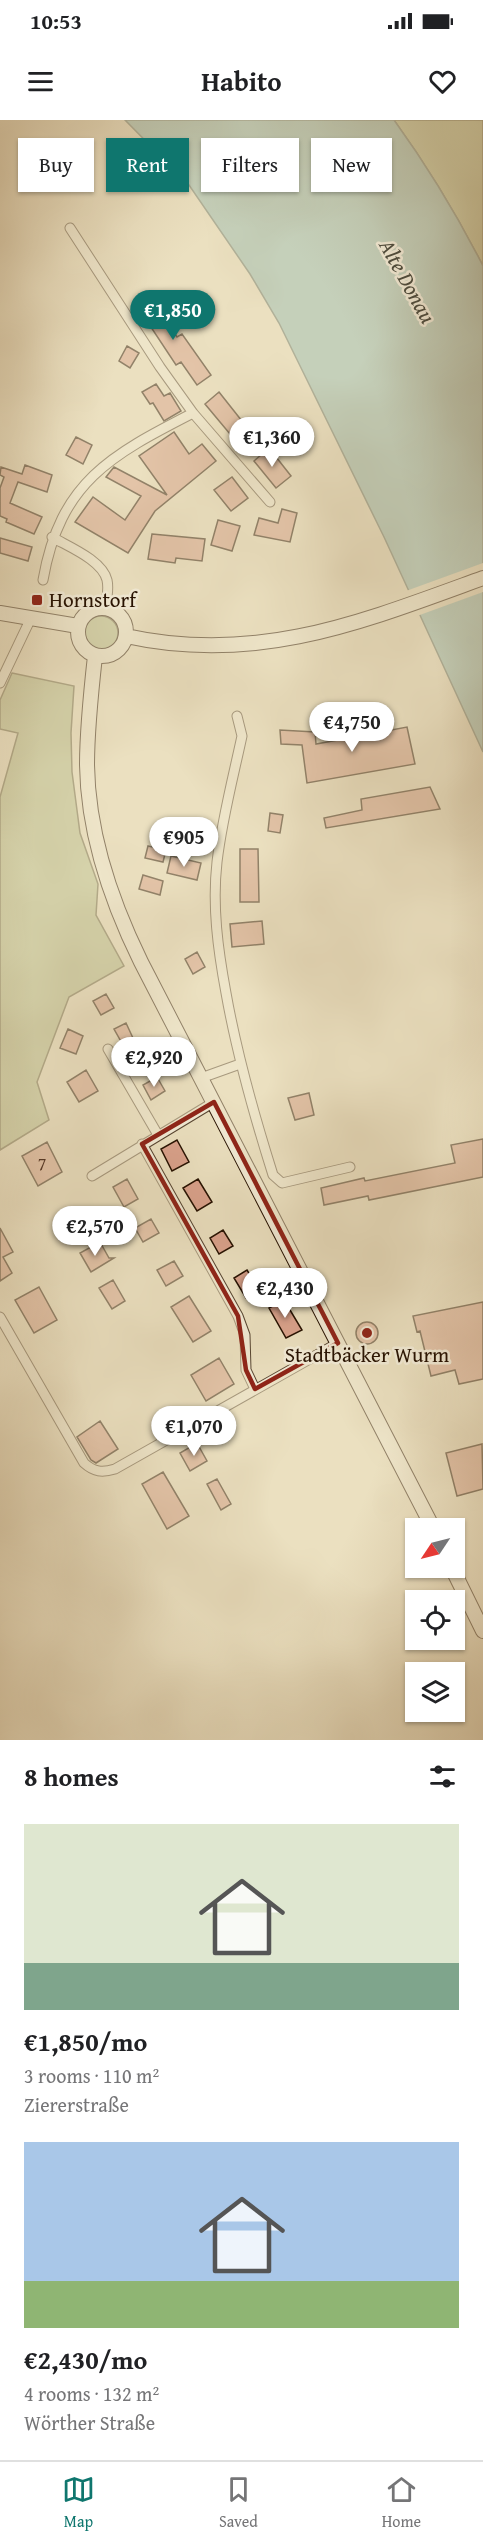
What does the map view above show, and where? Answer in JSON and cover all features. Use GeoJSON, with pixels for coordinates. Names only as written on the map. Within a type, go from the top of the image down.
{"type":"FeatureCollection","features":[{"type":"Feature","properties":{"kind":"street"},"geometry":{"type":"LineString","coordinates":[[70,228],[160,368],[193,413],[270,502]]}},
{"type":"Feature","properties":{"kind":"street"},"geometry":{"type":"LineString","coordinates":[[43,580],[52,537],[69,503],[96,472],[138,441],[193,413]]}},
{"type":"Feature","properties":{"kind":"street"},"geometry":{"type":"LineString","coordinates":[[52,537],[97,564],[103,571],[108,589],[105,608]]}},
{"type":"Feature","properties":{"kind":"street"},"geometry":{"type":"LineString","coordinates":[[126,636],[173,644],[208,646],[249,645],[282,640],[360,623],[483,578]]}},
{"type":"Feature","properties":{"kind":"street"},"geometry":{"type":"LineString","coordinates":[[98,608],[105,608],[119,615],[123,621],[126,636],[123,644],[111,655],[95,656],[82,647],[74,625],[85,614],[98,608]]}},
{"type":"Feature","properties":{"kind":"street"},"geometry":{"type":"LineString","coordinates":[[0,613],[74,625]]}},
{"type":"Feature","properties":{"kind":"street"},"geometry":{"type":"LineString","coordinates":[[0,683],[31,618]]}},
{"type":"Feature","properties":{"kind":"street"},"geometry":{"type":"LineString","coordinates":[[95,656],[87,765],[88,791],[106,879],[128,936],[428,1518]]}},
{"type":"Feature","properties":{"kind":"street"},"geometry":{"type":"LineString","coordinates":[[237,716],[242,736],[216,864],[216,928],[220,962],[240,1064],[273,1175],[282,1183],[350,1167]]}},
{"type":"Feature","properties":{"kind":"street"},"geometry":{"type":"LineString","coordinates":[[108,1049],[158,1135]]}},
{"type":"Feature","properties":{"kind":"street"},"geometry":{"type":"LineString","coordinates":[[201,1077],[240,1064]]}},
{"type":"Feature","properties":{"kind":"street"},"geometry":{"type":"LineString","coordinates":[[92,1176],[214,1102]]}},
{"type":"Feature","properties":{"kind":"street"},"geometry":{"type":"LineString","coordinates":[[142,1144],[238,1316],[245,1335],[246,1370],[255,1389]]}},
{"type":"Feature","properties":{"kind":"street"},"geometry":{"type":"LineString","coordinates":[[0,1317],[84,1462],[97,1472],[105,1473],[338,1343]]}},
{"type":"Feature","properties":{"kind":"street"},"geometry":{"type":"LineString","coordinates":[[457,1578],[483,1631]]}},
{"type":"Feature","properties":{"kind":"highlighted area"},"geometry":{"type":"Polygon","coordinates":[[[214,1102],[338,1343],[255,1389],[246,1370],[238,1316],[142,1144],[214,1102]]]}},
{"type":"Feature","properties":{"kind":"green space"},"geometry":{"type":"Polygon","coordinates":[[[394,120],[483,120],[483,266],[442,192],[394,120]]]}},
{"type":"Feature","properties":{"kind":"green space"},"geometry":{"type":"Polygon","coordinates":[[[101,616],[113,621],[118,633],[113,645],[101,650],[89,645],[84,633],[89,621],[101,616]]]}},
{"type":"Feature","properties":{"kind":"green space"},"geometry":{"type":"Polygon","coordinates":[[[12,673],[74,686],[71,733],[72,772],[80,833],[98,884],[96,915],[124,966],[69,997],[37,1082],[49,1120],[0,1150],[0,797],[18,733],[0,729],[0,700],[12,673]]]}},
{"type":"Feature","properties":{"kind":"water","name":"Alte Donau"},"geometry":{"type":"Polygon","coordinates":[[[125,120],[394,120],[430,173],[463,228],[483,266],[483,752],[384,537],[279,323],[250,274],[189,185],[189,138],[143,138],[125,120]]]}},
{"type":"Feature","properties":{"kind":"pier"},"geometry":{"type":"Polygon","coordinates":[[[483,563],[483,592],[417,616],[406,591],[483,563]]]}},
{"type":"Feature","properties":{"kind":"building"},"geometry":{"type":"Polygon","coordinates":[[[149,294],[177,337],[182,334],[211,375],[197,385],[181,362],[176,365],[135,303],[149,294]]]}},
{"type":"Feature","properties":{"kind":"building"},"geometry":{"type":"Polygon","coordinates":[[[127,346],[139,353],[130,368],[119,361],[127,346]]]}},
{"type":"Feature","properties":{"kind":"building"},"geometry":{"type":"Polygon","coordinates":[[[156,384],[164,396],[170,393],[181,411],[164,421],[153,403],[150,404],[142,392],[156,384]]]}},
{"type":"Feature","properties":{"kind":"building"},"geometry":{"type":"Polygon","coordinates":[[[219,392],[253,435],[240,446],[205,404],[219,392]]]}},
{"type":"Feature","properties":{"kind":"building"},"geometry":{"type":"Polygon","coordinates":[[[174,432],[189,454],[202,444],[216,461],[155,511],[128,553],[75,522],[93,497],[125,520],[141,496],[106,477],[114,467],[167,495],[139,456],[174,432]]]}},
{"type":"Feature","properties":{"kind":"building"},"geometry":{"type":"Polygon","coordinates":[[[76,437],[92,445],[83,464],[66,455],[76,437]]]}},
{"type":"Feature","properties":{"kind":"building"},"geometry":{"type":"Polygon","coordinates":[[[269,448],[291,476],[276,488],[254,461],[269,448]]]}},
{"type":"Feature","properties":{"kind":"building"},"geometry":{"type":"Polygon","coordinates":[[[25,465],[52,475],[47,492],[18,482],[10,503],[42,517],[34,534],[6,522],[7,519],[0,516],[0,488],[4,477],[0,475],[1,467],[22,474],[25,465]]]}},
{"type":"Feature","properties":{"kind":"building"},"geometry":{"type":"Polygon","coordinates":[[[232,477],[248,498],[231,511],[214,490],[232,477]]]}},
{"type":"Feature","properties":{"kind":"building"},"geometry":{"type":"Polygon","coordinates":[[[282,509],[297,513],[290,542],[254,535],[259,518],[278,523],[282,509]]]}},
{"type":"Feature","properties":{"kind":"building"},"geometry":{"type":"Polygon","coordinates":[[[218,520],[240,526],[232,551],[211,545],[218,520]]]}},
{"type":"Feature","properties":{"kind":"building"},"geometry":{"type":"Polygon","coordinates":[[[152,534],[205,539],[202,561],[176,558],[175,563],[148,559],[152,534]]]}},
{"type":"Feature","properties":{"kind":"building"},"geometry":{"type":"Polygon","coordinates":[[[0,538],[32,547],[28,561],[0,553],[0,538]]]}},
{"type":"Feature","properties":{"kind":"building"},"geometry":{"type":"Polygon","coordinates":[[[407,727],[415,764],[307,783],[302,745],[281,744],[280,730],[315,732],[316,744],[407,727]]]}},
{"type":"Feature","properties":{"kind":"building"},"geometry":{"type":"Polygon","coordinates":[[[430,787],[440,809],[326,828],[324,818],[362,810],[361,799],[430,787]]]}},
{"type":"Feature","properties":{"kind":"building"},"geometry":{"type":"Polygon","coordinates":[[[270,813],[283,815],[280,833],[268,831],[270,813]]]}},
{"type":"Feature","properties":{"kind":"building"},"geometry":{"type":"Polygon","coordinates":[[[148,846],[166,850],[163,862],[145,858],[148,846]]]}},
{"type":"Feature","properties":{"kind":"building"},"geometry":{"type":"Polygon","coordinates":[[[240,849],[258,849],[259,902],[240,902],[240,849]]]}},
{"type":"Feature","properties":{"kind":"building"},"geometry":{"type":"Polygon","coordinates":[[[171,856],[201,863],[197,880],[167,873],[171,856]]]}},
{"type":"Feature","properties":{"kind":"building"},"geometry":{"type":"Polygon","coordinates":[[[143,875],[163,881],[160,895],[139,889],[143,875]]]}},
{"type":"Feature","properties":{"kind":"building"},"geometry":{"type":"Polygon","coordinates":[[[262,921],[264,944],[232,947],[230,924],[262,921]]]}},
{"type":"Feature","properties":{"kind":"building"},"geometry":{"type":"Polygon","coordinates":[[[197,952],[205,967],[193,974],[185,959],[197,952]]]}},
{"type":"Feature","properties":{"kind":"building"},"geometry":{"type":"Polygon","coordinates":[[[106,994],[114,1008],[101,1015],[93,1001],[106,994]]]}},
{"type":"Feature","properties":{"kind":"building"},"geometry":{"type":"Polygon","coordinates":[[[126,1023],[145,1064],[132,1071],[124,1056],[128,1054],[114,1029],[126,1023]]]}},
{"type":"Feature","properties":{"kind":"building"},"geometry":{"type":"Polygon","coordinates":[[[68,1029],[83,1036],[76,1054],[60,1048],[68,1029]]]}},
{"type":"Feature","properties":{"kind":"building"},"geometry":{"type":"Polygon","coordinates":[[[86,1070],[98,1091],[79,1102],[67,1082],[86,1070]]]}},
{"type":"Feature","properties":{"kind":"building"},"geometry":{"type":"Polygon","coordinates":[[[157,1077],[165,1091],[151,1100],[143,1085],[157,1077]]]}},
{"type":"Feature","properties":{"kind":"building"},"geometry":{"type":"Polygon","coordinates":[[[309,1093],[314,1115],[295,1120],[288,1098],[309,1093]]]}},
{"type":"Feature","properties":{"kind":"building"},"geometry":{"type":"Polygon","coordinates":[[[483,1139],[483,1177],[369,1200],[368,1196],[324,1205],[321,1188],[364,1178],[365,1181],[455,1163],[451,1145],[483,1139]]]}},
{"type":"Feature","properties":{"kind":"building"},"geometry":{"type":"Polygon","coordinates":[[[177,1140],[189,1162],[172,1171],[161,1149],[177,1140]]]}},
{"type":"Feature","properties":{"kind":"building"},"geometry":{"type":"Polygon","coordinates":[[[47,1142],[62,1172],[38,1186],[22,1156],[47,1142]]]}},
{"type":"Feature","properties":{"kind":"building"},"geometry":{"type":"Polygon","coordinates":[[[127,1179],[138,1199],[124,1207],[113,1187],[127,1179]]]}},
{"type":"Feature","properties":{"kind":"building"},"geometry":{"type":"Polygon","coordinates":[[[198,1179],[212,1202],[197,1211],[183,1188],[198,1179]]]}},
{"type":"Feature","properties":{"kind":"building"},"geometry":{"type":"Polygon","coordinates":[[[151,1219],[159,1233],[143,1242],[135,1228],[151,1219]]]}},
{"type":"Feature","properties":{"kind":"building"},"geometry":{"type":"Polygon","coordinates":[[[0,1228],[13,1252],[3,1257],[12,1273],[0,1281],[0,1228]]]}},
{"type":"Feature","properties":{"kind":"building"},"geometry":{"type":"Polygon","coordinates":[[[223,1230],[233,1246],[219,1254],[210,1238],[223,1230]]]}},
{"type":"Feature","properties":{"kind":"building"},"geometry":{"type":"Polygon","coordinates":[[[100,1242],[109,1258],[114,1258],[91,1272],[80,1253],[100,1242]]]}},
{"type":"Feature","properties":{"kind":"building"},"geometry":{"type":"Polygon","coordinates":[[[174,1261],[183,1276],[166,1286],[157,1270],[174,1261]]]}},
{"type":"Feature","properties":{"kind":"building"},"geometry":{"type":"Polygon","coordinates":[[[247,1270],[260,1291],[246,1298],[234,1278],[247,1270]]]}},
{"type":"Feature","properties":{"kind":"building"},"geometry":{"type":"Polygon","coordinates":[[[113,1280],[125,1301],[112,1309],[99,1288],[113,1280]]]}},
{"type":"Feature","properties":{"kind":"building"},"geometry":{"type":"Polygon","coordinates":[[[39,1287],[57,1320],[34,1333],[15,1300],[39,1287]]]}},
{"type":"Feature","properties":{"kind":"building"},"geometry":{"type":"Polygon","coordinates":[[[189,1296],[211,1331],[193,1342],[171,1307],[189,1296]]]}},
{"type":"Feature","properties":{"kind":"building"},"geometry":{"type":"Polygon","coordinates":[[[284,1300],[302,1330],[286,1338],[269,1308],[284,1300]]]}},
{"type":"Feature","properties":{"kind":"building"},"geometry":{"type":"Polygon","coordinates":[[[483,1302],[483,1379],[459,1384],[455,1370],[431,1376],[420,1331],[417,1332],[413,1316],[483,1302]]]}},
{"type":"Feature","properties":{"kind":"building","name":"Stadtbäcker Wurm"},"geometry":{"type":"Polygon","coordinates":[[[367,1322],[377,1329],[378,1333],[371,1343],[367,1344],[357,1337],[356,1333],[363,1323],[367,1322]]]}},
{"type":"Feature","properties":{"kind":"building"},"geometry":{"type":"Polygon","coordinates":[[[219,1358],[234,1384],[206,1401],[191,1375],[219,1358]]]}},
{"type":"Feature","properties":{"kind":"building"},"geometry":{"type":"Polygon","coordinates":[[[100,1421],[118,1449],[96,1463],[91,1460],[77,1437],[100,1421]]]}},
{"type":"Feature","properties":{"kind":"building"},"geometry":{"type":"Polygon","coordinates":[[[197,1443],[207,1461],[190,1471],[180,1453],[197,1443]]]}},
{"type":"Feature","properties":{"kind":"building"},"geometry":{"type":"Polygon","coordinates":[[[482,1444],[483,1489],[457,1496],[446,1453],[482,1444]]]}},
{"type":"Feature","properties":{"kind":"building"},"geometry":{"type":"Polygon","coordinates":[[[163,1472],[189,1516],[167,1529],[142,1484],[163,1472]]]}},
{"type":"Feature","properties":{"kind":"building"},"geometry":{"type":"Polygon","coordinates":[[[217,1479],[231,1504],[221,1510],[207,1484],[217,1479]]]}},
{"type":"Feature","properties":{"kind":"place","name":"Hornstorf"},"geometry":{"type":"Point","coordinates":[37,600]}},
{"type":"Feature","properties":{"kind":"place","name":"Stadtbäcker Wurm"},"geometry":{"type":"Point","coordinates":[367,1333]}}]}
